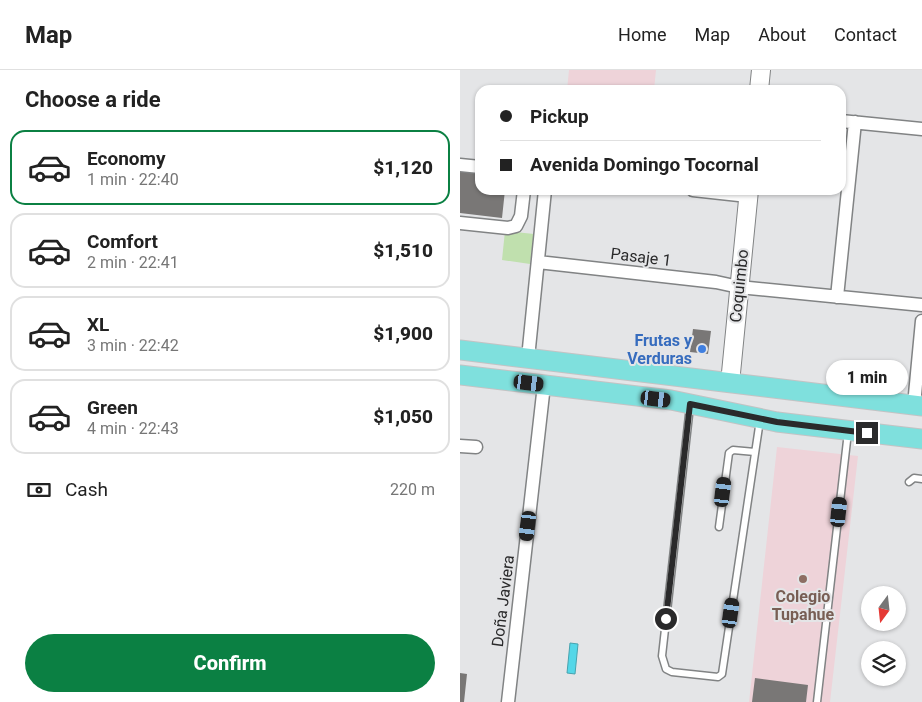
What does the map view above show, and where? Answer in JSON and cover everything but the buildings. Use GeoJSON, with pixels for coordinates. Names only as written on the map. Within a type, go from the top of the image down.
{"type":"FeatureCollection","features":[{"type":"Feature","properties":{"kind":"main road"},"geometry":{"type":"LineString","coordinates":[[462,350],[918,406]]}},
{"type":"Feature","properties":{"kind":"main road"},"geometry":{"type":"LineString","coordinates":[[462,350],[468,362],[461,375],[690,404],[760,419],[922,439]]}},
{"type":"Feature","properties":{"kind":"main road"},"geometry":{"type":"LineString","coordinates":[[483,377],[480,365],[486,353]]}},
{"type":"Feature","properties":{"kind":"street"},"geometry":{"type":"LineString","coordinates":[[760,85],[761,70]]}},
{"type":"Feature","properties":{"kind":"street"},"geometry":{"type":"LineString","coordinates":[[846,121],[922,129]]}},
{"type":"Feature","properties":{"kind":"street"},"geometry":{"type":"LineString","coordinates":[[837,297],[855,122]]}},
{"type":"Feature","properties":{"kind":"street"},"geometry":{"type":"LineString","coordinates":[[460,166],[475,167]]}},
{"type":"Feature","properties":{"kind":"street"},"geometry":{"type":"LineString","coordinates":[[460,223],[508,228],[516,226],[521,216],[523,195]]}},
{"type":"Feature","properties":{"kind":"street"},"geometry":{"type":"LineString","coordinates":[[528,358],[545,195]]}},
{"type":"Feature","properties":{"kind":"street","name":"Coquimbo"},"geometry":{"type":"LineString","coordinates":[[730,383],[748,195]]}},
{"type":"Feature","properties":{"kind":"street","name":"Pasaje 1"},"geometry":{"type":"LineString","coordinates":[[538,262],[716,282],[739,287],[922,305]]}},
{"type":"Feature","properties":{"kind":"street"},"geometry":{"type":"LineString","coordinates":[[918,406],[922,321]]}},
{"type":"Feature","properties":{"kind":"street","name":"Doña Javiera"},"geometry":{"type":"LineString","coordinates":[[508,702],[544,384]]}},
{"type":"Feature","properties":{"kind":"street"},"geometry":{"type":"LineString","coordinates":[[460,446],[476,447]]}},
{"type":"Feature","properties":{"kind":"lane"},"geometry":{"type":"LineString","coordinates":[[690,404],[662,656],[666,669],[672,672],[718,677],[722,674],[760,419]]}},
{"type":"Feature","properties":{"kind":"lane"},"geometry":{"type":"LineString","coordinates":[[816,702],[848,430]]}},
{"type":"Feature","properties":{"kind":"lane"},"geometry":{"type":"LineString","coordinates":[[719,527],[730,453],[734,450],[754,452]]}},
{"type":"Feature","properties":{"kind":"lane"},"geometry":{"type":"LineString","coordinates":[[909,482],[914,478],[922,479]]}},
{"type":"Feature","properties":{"kind":"shaded area"},"geometry":{"type":"Polygon","coordinates":[[[569,70],[656,70],[654,85],[568,85],[569,70]]]}},
{"type":"Feature","properties":{"kind":"shaded area","name":"Colegio Tupahue"},"geometry":{"type":"Polygon","coordinates":[[[777,447],[858,456],[830,702],[749,702],[777,447]]]}},
{"type":"Feature","properties":{"kind":"green space"},"geometry":{"type":"Polygon","coordinates":[[[505,231],[534,234],[530,264],[502,260],[505,231]]]}},
{"type":"Feature","properties":{"kind":"water"},"geometry":{"type":"Polygon","coordinates":[[[570,643],[578,644],[575,674],[567,673],[570,643]]]}},
{"type":"Feature","properties":{"kind":"place","name":"Frutas y Verduras"},"geometry":{"type":"Point","coordinates":[702,349]}},
{"type":"Feature","properties":{"kind":"place","name":"Colegio Tupahue"},"geometry":{"type":"Point","coordinates":[803,579]}},
{"type":"Feature","properties":{"kind":"route"},"geometry":{"type":"LineString","coordinates":[[666,619],[690,404],[777,422],[867,433]]}}]}
